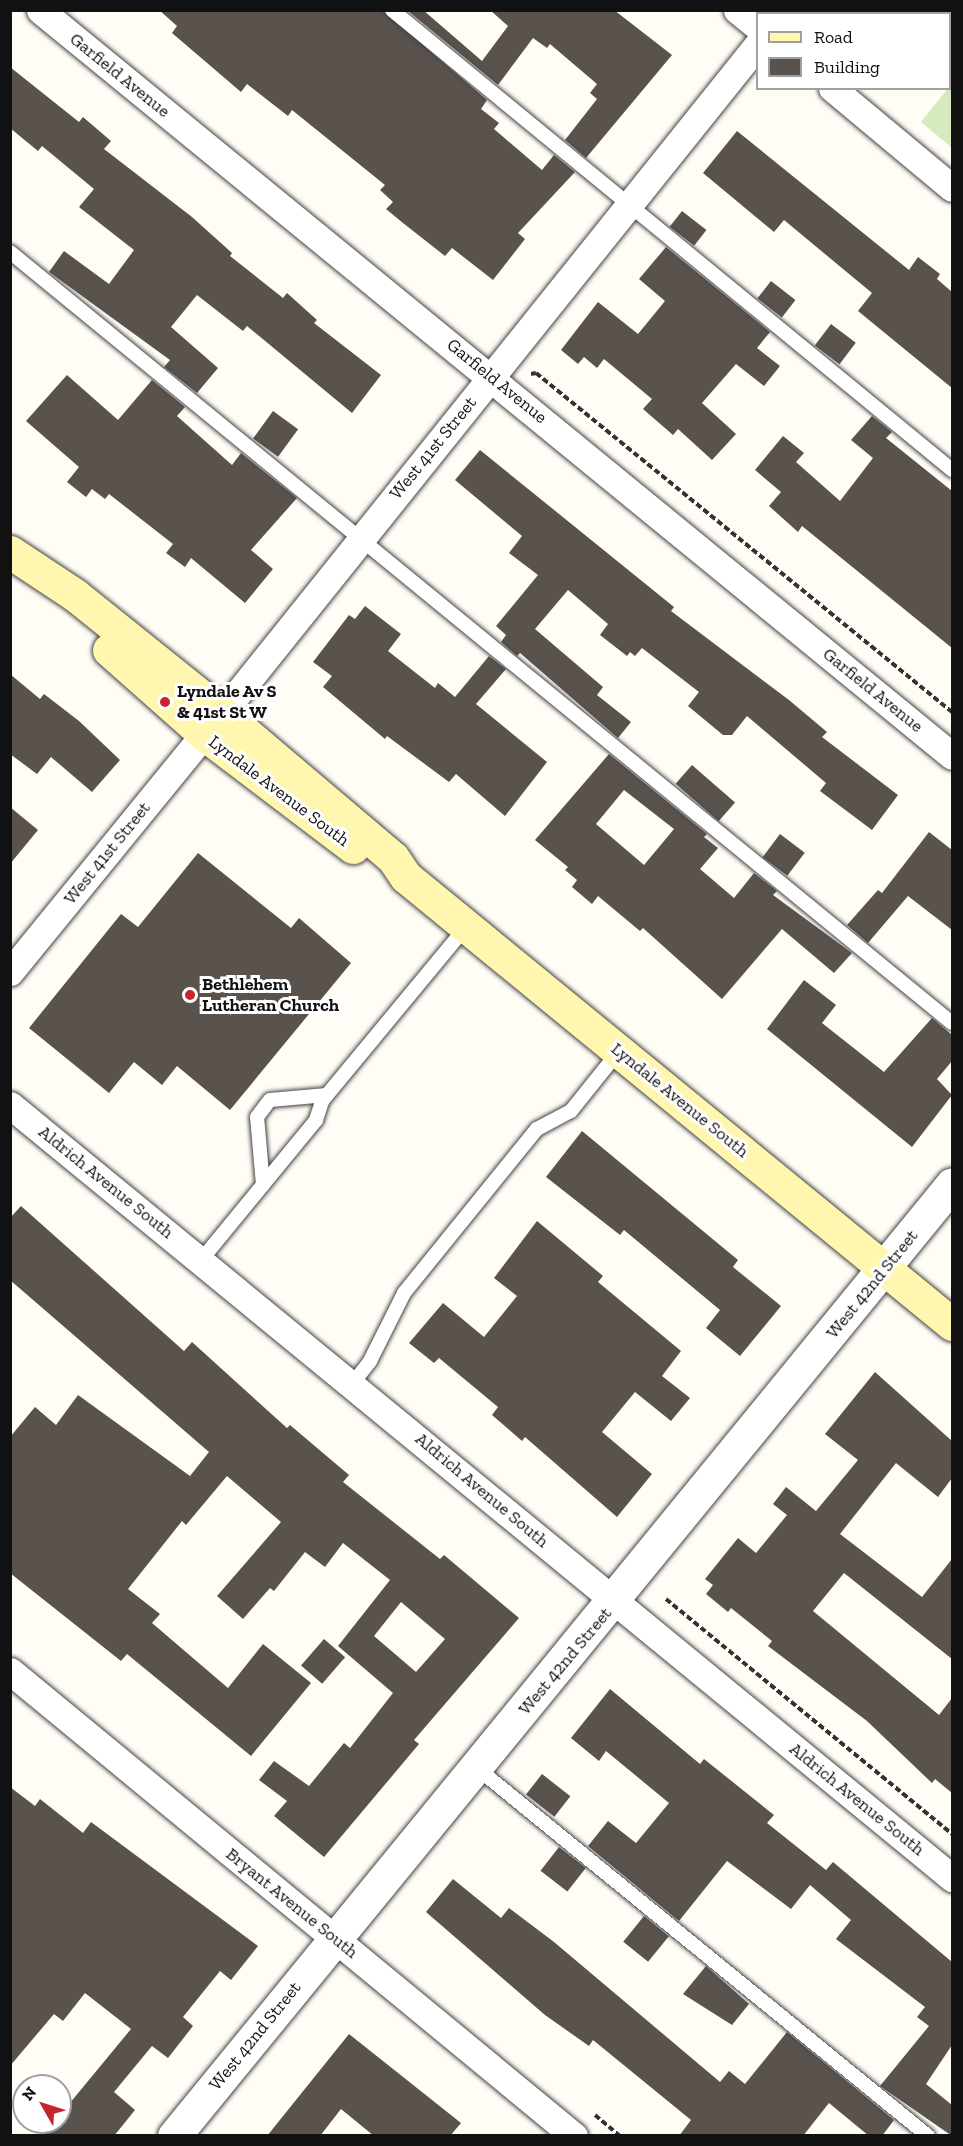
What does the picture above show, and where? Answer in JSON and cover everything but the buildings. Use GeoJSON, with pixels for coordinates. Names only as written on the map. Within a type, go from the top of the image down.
{"type":"FeatureCollection","features":[{"type":"Feature","properties":{"kind":"main road","name":"Lyndale Avenue South"},"geometry":{"type":"LineString","coordinates":[[20,560],[75,595],[213,724],[385,850],[406,878],[952,1324]]}},
{"type":"Feature","properties":{"kind":"street","name":"Garfield Avenue"},"geometry":{"type":"LineString","coordinates":[[40,10],[491,376],[952,756]]}},
{"type":"Feature","properties":{"kind":"street"},"geometry":{"type":"LineString","coordinates":[[737,10],[756,25]]}},
{"type":"Feature","properties":{"kind":"street","name":"West 41st Street"},"geometry":{"type":"LineString","coordinates":[[10,972],[213,724],[756,46]]}},
{"type":"Feature","properties":{"kind":"street"},"geometry":{"type":"LineString","coordinates":[[834,90],[952,188]]}},
{"type":"Feature","properties":{"kind":"street","name":"Aldrich Avenue South"},"geometry":{"type":"LineString","coordinates":[[10,1105],[202,1259],[952,1878]]}},
{"type":"Feature","properties":{"kind":"street","name":"West 42nd Street"},"geometry":{"type":"LineString","coordinates":[[174,2136],[885,1269],[952,1184]]}},
{"type":"Feature","properties":{"kind":"street","name":"Bryant Avenue South"},"geometry":{"type":"LineString","coordinates":[[10,1671],[574,2136]]}},
{"type":"Feature","properties":{"kind":"lane"},"geometry":{"type":"LineString","coordinates":[[392,10],[630,203],[952,470]]}},
{"type":"Feature","properties":{"kind":"lane"},"geometry":{"type":"LineString","coordinates":[[10,252],[952,1023]]}},
{"type":"Feature","properties":{"kind":"lane"},"geometry":{"type":"LineString","coordinates":[[202,1259],[316,1120],[327,1095],[466,926]]}},
{"type":"Feature","properties":{"kind":"lane"},"geometry":{"type":"LineString","coordinates":[[353,1383],[370,1361],[404,1293],[537,1129],[571,1111],[619,1050]]}},
{"type":"Feature","properties":{"kind":"lane"},"geometry":{"type":"LineString","coordinates":[[263,1185],[257,1117],[270,1100],[327,1095]]}},
{"type":"Feature","properties":{"kind":"lane"},"geometry":{"type":"LineString","coordinates":[[477,1768],[928,2136]]}},
{"type":"Feature","properties":{"kind":"path"},"geometry":{"type":"LineString","coordinates":[[527,375],[536,373],[952,712]]}},
{"type":"Feature","properties":{"kind":"path"},"geometry":{"type":"LineString","coordinates":[[666,1599],[952,1834]]}},
{"type":"Feature","properties":{"kind":"green space"},"geometry":{"type":"Polygon","coordinates":[[[951,84],[952,148],[921,122],[946,90],[951,90],[951,84]]]}},
{"type":"Feature","properties":{"kind":"place","name":"Lyndale Av S & 41st St W"},"geometry":{"type":"Point","coordinates":[165,702]}},
{"type":"Feature","properties":{"kind":"place","name":"Bethlehem Lutheran Church"},"geometry":{"type":"Point","coordinates":[190,995]}}]}
